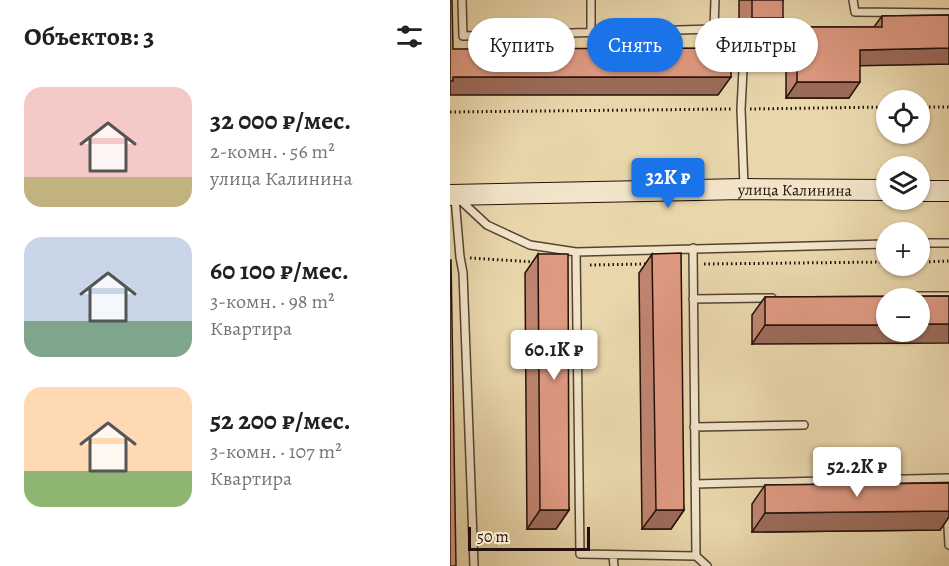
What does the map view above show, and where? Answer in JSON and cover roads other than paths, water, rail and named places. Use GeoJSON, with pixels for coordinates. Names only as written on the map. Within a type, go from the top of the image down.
{"type":"FeatureCollection","features":[{"type":"Feature","properties":{"kind":"street","name":"улица Калинина"},"geometry":{"type":"LineString","coordinates":[[453,195],[744,189],[876,190]]}},
{"type":"Feature","properties":{"kind":"street"},"geometry":{"type":"LineString","coordinates":[[930,191],[949,191]]}},
{"type":"Feature","properties":{"kind":"lane"},"geometry":{"type":"LineString","coordinates":[[462,0],[462,36],[587,33]]}},
{"type":"Feature","properties":{"kind":"lane"},"geometry":{"type":"LineString","coordinates":[[591,0],[591,18]]}},
{"type":"Feature","properties":{"kind":"lane"},"geometry":{"type":"LineString","coordinates":[[714,18],[715,0]]}},
{"type":"Feature","properties":{"kind":"lane"},"geometry":{"type":"LineString","coordinates":[[853,0],[855,12],[949,13]]}},
{"type":"Feature","properties":{"kind":"lane"},"geometry":{"type":"LineString","coordinates":[[743,72],[741,109],[744,189]]}},
{"type":"Feature","properties":{"kind":"lane"},"geometry":{"type":"LineString","coordinates":[[453,195],[487,225],[530,245],[576,252],[876,244]]}},
{"type":"Feature","properties":{"kind":"lane"},"geometry":{"type":"LineString","coordinates":[[453,195],[463,273],[474,566]]}},
{"type":"Feature","properties":{"kind":"lane"},"geometry":{"type":"LineString","coordinates":[[930,243],[949,243]]}},
{"type":"Feature","properties":{"kind":"lane"},"geometry":{"type":"LineString","coordinates":[[693,248],[696,556]]}},
{"type":"Feature","properties":{"kind":"lane"},"geometry":{"type":"LineString","coordinates":[[576,252],[580,554],[696,556],[707,566]]}},
{"type":"Feature","properties":{"kind":"lane"},"geometry":{"type":"LineString","coordinates":[[930,296],[949,296]]}},
{"type":"Feature","properties":{"kind":"lane"},"geometry":{"type":"LineString","coordinates":[[693,300],[775,298]]}},
{"type":"Feature","properties":{"kind":"lane"},"geometry":{"type":"LineString","coordinates":[[694,427],[804,424]]}},
{"type":"Feature","properties":{"kind":"lane"},"geometry":{"type":"LineString","coordinates":[[695,484],[948,478],[946,489]]}},
{"type":"Feature","properties":{"kind":"lane"},"geometry":{"type":"LineString","coordinates":[[947,500],[949,545]]}},
{"type":"Feature","properties":{"kind":"lane"},"geometry":{"type":"LineString","coordinates":[[614,555],[614,566]]}}]}
